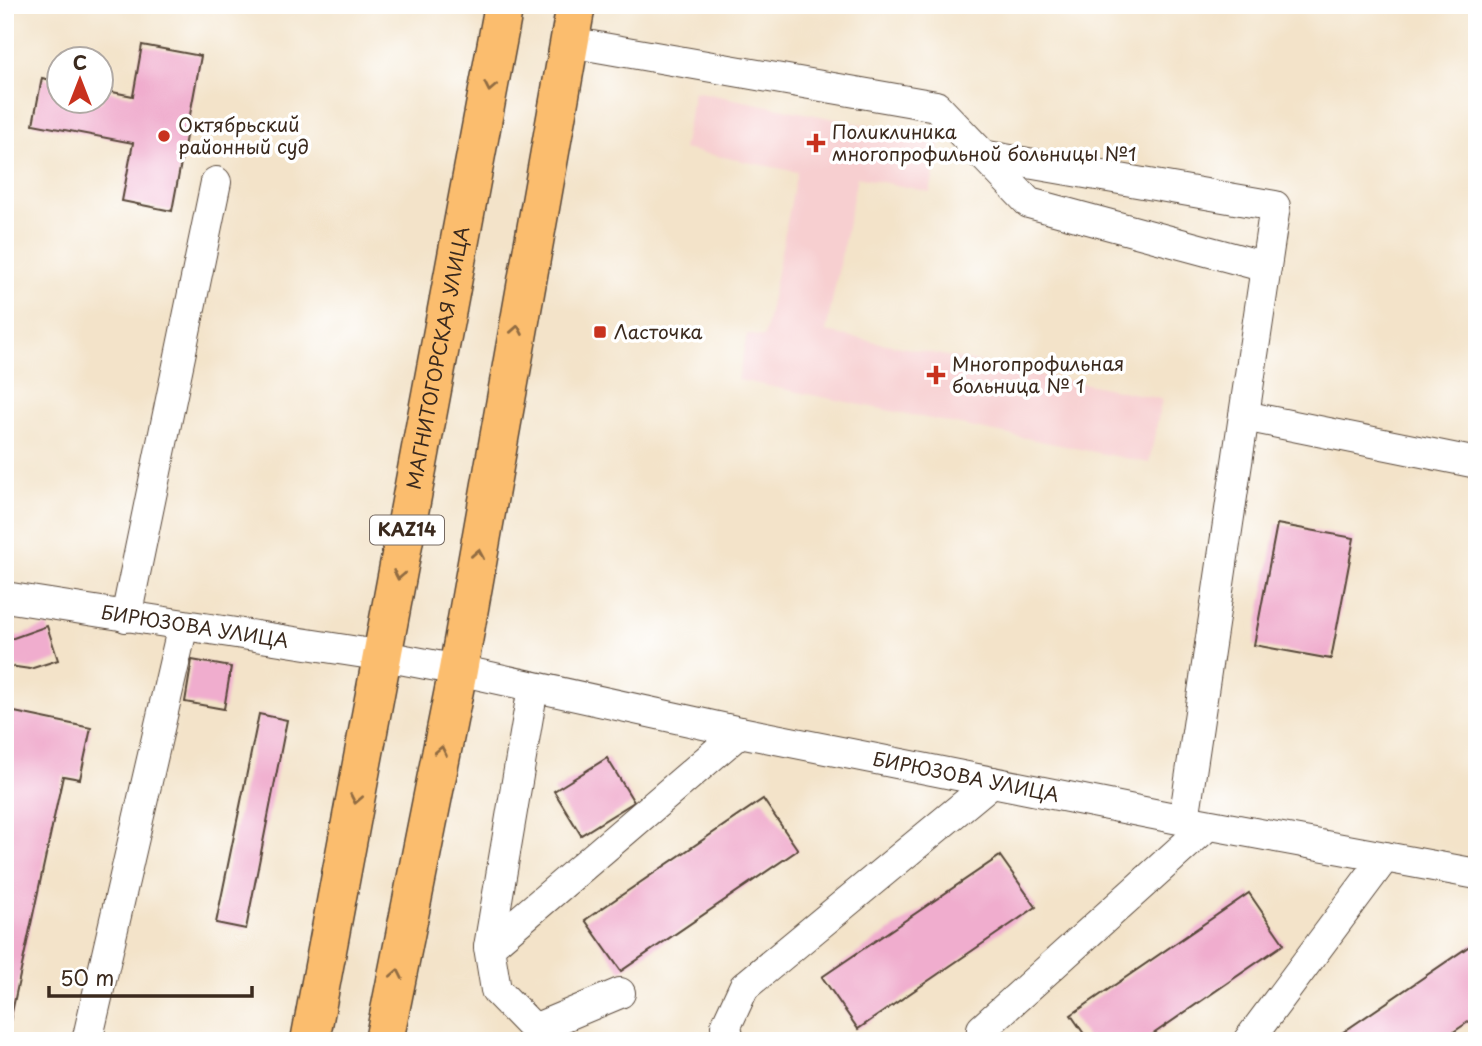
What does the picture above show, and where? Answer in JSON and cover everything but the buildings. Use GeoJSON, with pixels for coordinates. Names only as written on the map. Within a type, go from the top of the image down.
{"type":"FeatureCollection","features":[{"type":"Feature","properties":{"kind":"main road","name":"МАГНИТОГОРСКАЯ УЛИЦА"},"geometry":{"type":"LineString","coordinates":[[310,1041],[504,5]]}},
{"type":"Feature","properties":{"kind":"main road"},"geometry":{"type":"LineString","coordinates":[[384,1041],[458,670],[576,5]]}},
{"type":"Feature","properties":{"kind":"street"},"geometry":{"type":"LineString","coordinates":[[569,42],[936,106],[1028,203],[1266,267]]}},
{"type":"Feature","properties":{"kind":"street"},"geometry":{"type":"LineString","coordinates":[[981,1041],[982,1029],[1196,822],[1244,416],[1275,206],[982,155]]}},
{"type":"Feature","properties":{"kind":"street"},"geometry":{"type":"LineString","coordinates":[[127,617],[216,183]]}},
{"type":"Feature","properties":{"kind":"street"},"geometry":{"type":"LineString","coordinates":[[1244,416],[1477,463]]}},
{"type":"Feature","properties":{"kind":"street","name":"БИРЮЗОВА УЛИЦА"},"geometry":{"type":"LineString","coordinates":[[5,597],[384,656],[740,732],[1196,822],[1477,874]]}},
{"type":"Feature","properties":{"kind":"street"},"geometry":{"type":"LineString","coordinates":[[87,1041],[183,625]]}},
{"type":"Feature","properties":{"kind":"street"},"geometry":{"type":"LineString","coordinates":[[533,687],[489,947],[496,990],[534,1029],[620,993]]}},
{"type":"Feature","properties":{"kind":"street"},"geometry":{"type":"LineString","coordinates":[[489,947],[740,732]]}},
{"type":"Feature","properties":{"kind":"street"},"geometry":{"type":"LineString","coordinates":[[729,1041],[726,1026],[744,986],[992,782]]}},
{"type":"Feature","properties":{"kind":"street"},"geometry":{"type":"LineString","coordinates":[[1248,1041],[1385,857]]}},
{"type":"Feature","properties":{"kind":"shaded area"},"geometry":{"type":"Polygon","coordinates":[[[694,91],[941,140],[930,192],[857,177],[826,332],[1162,399],[1149,463],[738,380],[747,334],[764,337],[797,172],[683,149],[694,91]]]}},
{"type":"Feature","properties":{"kind":"place","name":"Октябрьский районный суд"},"geometry":{"type":"Point","coordinates":[164,136]}},
{"type":"Feature","properties":{"kind":"place","name":"Поликлиника многопрофильной больницы №1"},"geometry":{"type":"Point","coordinates":[816,143]}},
{"type":"Feature","properties":{"kind":"place","name":"Ласточка"},"geometry":{"type":"Point","coordinates":[600,332]}},
{"type":"Feature","properties":{"kind":"place","name":"Многопрофильная больница № 1"},"geometry":{"type":"Point","coordinates":[936,375]}}]}
